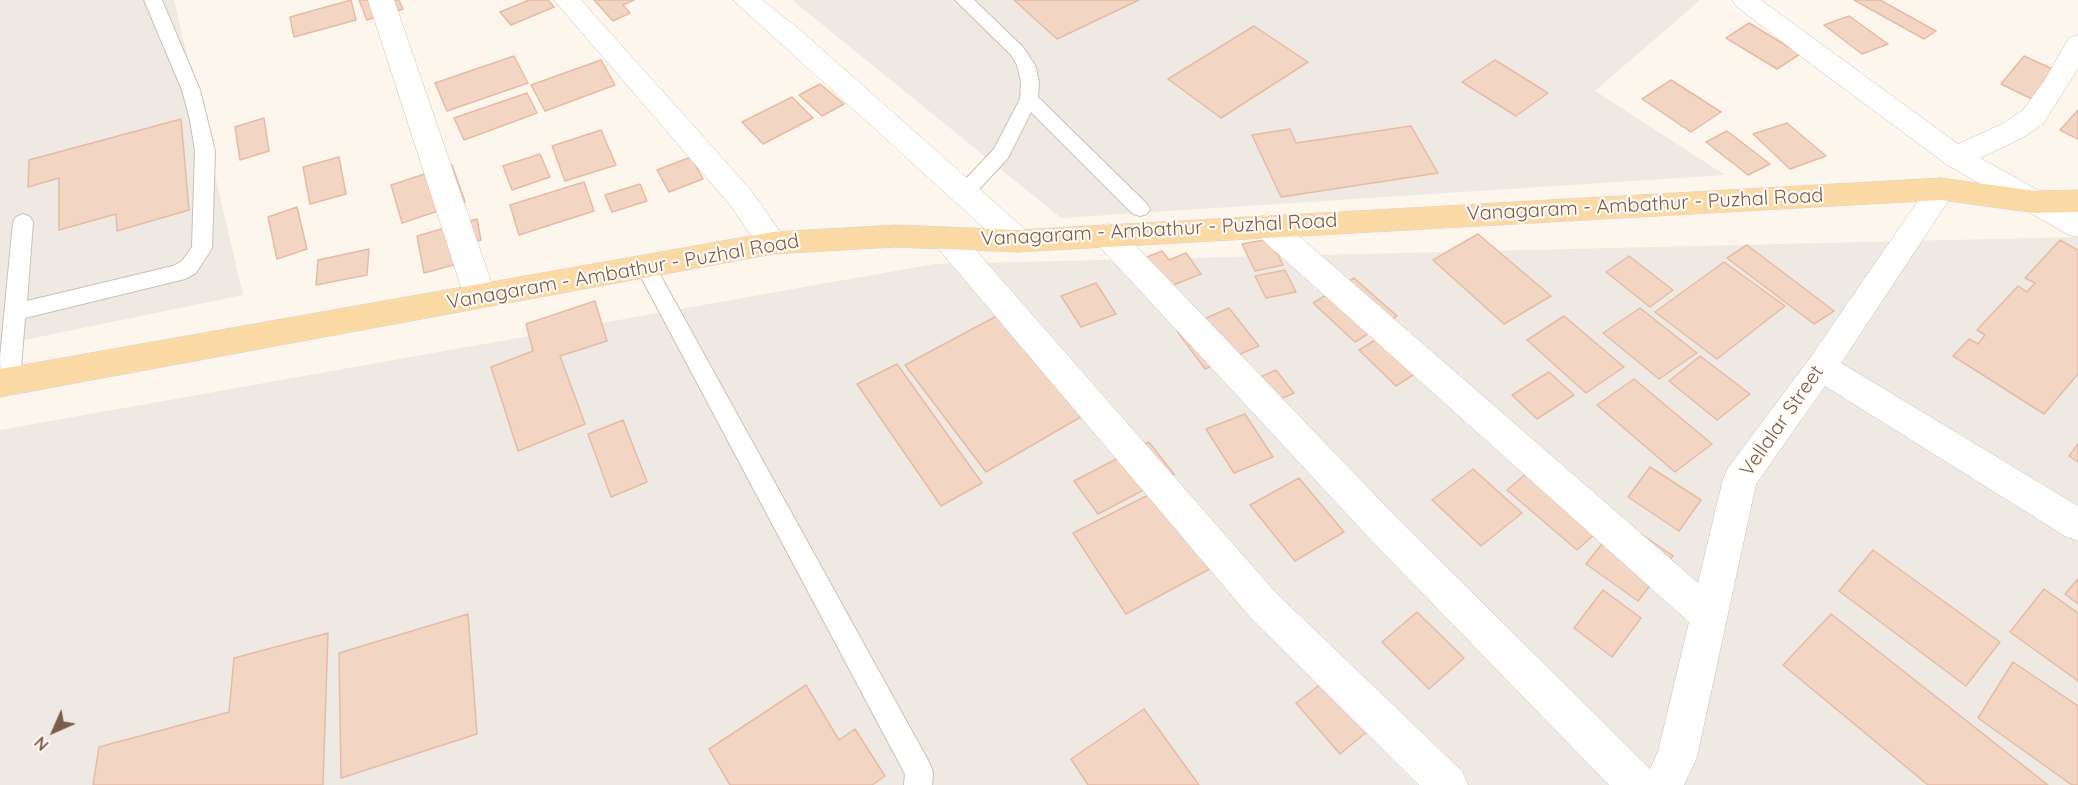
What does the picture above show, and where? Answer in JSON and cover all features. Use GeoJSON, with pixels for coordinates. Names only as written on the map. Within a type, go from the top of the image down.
{"type":"FeatureCollection","features":[{"type":"Feature","properties":{"kind":"main road","name":"Vanagaram - Ambathur - Puzhal Road"},"geometry":{"type":"LineString","coordinates":[[5,382],[773,243],[894,236],[1018,241],[1941,189],[2036,202],[2078,201]]}},
{"type":"Feature","properties":{"kind":"street"},"geometry":{"type":"LineString","coordinates":[[381,0],[480,296]]}},
{"type":"Feature","properties":{"kind":"street"},"geometry":{"type":"LineString","coordinates":[[567,0],[740,196],[773,243]]}},
{"type":"Feature","properties":{"kind":"street"},"geometry":{"type":"LineString","coordinates":[[746,0],[790,35],[1018,241]]}},
{"type":"Feature","properties":{"kind":"street"},"geometry":{"type":"LineString","coordinates":[[1745,0],[1816,56],[1956,157],[2078,226]]}},
{"type":"Feature","properties":{"kind":"street"},"geometry":{"type":"LineString","coordinates":[[1956,157],[2012,131],[2033,117],[2055,85],[2078,44]]}},
{"type":"Feature","properties":{"kind":"street","name":"Vellalar Street"},"geometry":{"type":"LineString","coordinates":[[1663,785],[1677,757],[1740,479],[1821,367],[1941,189]]}},
{"type":"Feature","properties":{"kind":"street"},"geometry":{"type":"LineString","coordinates":[[1267,226],[1709,616]]}},
{"type":"Feature","properties":{"kind":"street"},"geometry":{"type":"LineString","coordinates":[[1107,235],[1383,528],[1638,785]]}},
{"type":"Feature","properties":{"kind":"street"},"geometry":{"type":"LineString","coordinates":[[948,238],[1263,605],[1448,785]]}},
{"type":"Feature","properties":{"kind":"street"},"geometry":{"type":"LineString","coordinates":[[1821,367],[2078,525]]}},
{"type":"Feature","properties":{"kind":"lane"},"geometry":{"type":"LineString","coordinates":[[15,312],[178,273],[189,267],[202,248],[205,151],[199,120],[190,90],[153,0]]}},
{"type":"Feature","properties":{"kind":"lane"},"geometry":{"type":"LineString","coordinates":[[964,0],[1017,51],[1026,65],[1030,81],[1029,99],[1001,153],[965,192]]}},
{"type":"Feature","properties":{"kind":"lane"},"geometry":{"type":"LineString","coordinates":[[1029,99],[1140,209]]}},
{"type":"Feature","properties":{"kind":"lane"},"geometry":{"type":"LineString","coordinates":[[5,382],[15,312],[23,222]]}},
{"type":"Feature","properties":{"kind":"lane"},"geometry":{"type":"LineString","coordinates":[[645,266],[920,772],[918,785]]}},
{"type":"Feature","properties":{"kind":"shaded area"},"geometry":{"type":"Polygon","coordinates":[[[0,0],[174,0],[243,295],[0,345],[0,0]]]}},
{"type":"Feature","properties":{"kind":"shaded area"},"geometry":{"type":"Polygon","coordinates":[[[792,0],[1700,0],[1595,91],[1725,175],[1061,218],[792,0]]]}},
{"type":"Feature","properties":{"kind":"shaded area"},"geometry":{"type":"Polygon","coordinates":[[[2078,237],[2078,785],[0,785],[0,430],[934,264],[2078,237]]]}},
{"type":"Feature","properties":{"kind":"building"},"geometry":{"type":"Polygon","coordinates":[[[351,0],[356,20],[294,37],[290,17],[351,0]]]}},
{"type":"Feature","properties":{"kind":"building"},"geometry":{"type":"Polygon","coordinates":[[[359,0],[399,0],[403,9],[367,20],[359,0]]]}},
{"type":"Feature","properties":{"kind":"building"},"geometry":{"type":"Polygon","coordinates":[[[529,0],[548,0],[554,7],[511,25],[500,12],[529,0]]]}},
{"type":"Feature","properties":{"kind":"building"},"geometry":{"type":"Polygon","coordinates":[[[594,0],[634,0],[623,5],[630,13],[613,21],[594,0]]]}},
{"type":"Feature","properties":{"kind":"building"},"geometry":{"type":"Polygon","coordinates":[[[1014,0],[1139,0],[1057,39],[1014,0]]]}},
{"type":"Feature","properties":{"kind":"building"},"geometry":{"type":"Polygon","coordinates":[[[1854,0],[1880,0],[1936,31],[1924,39],[1854,0]]]}},
{"type":"Feature","properties":{"kind":"building"},"geometry":{"type":"Polygon","coordinates":[[[1849,16],[1888,44],[1862,54],[1824,25],[1849,16]]]}},
{"type":"Feature","properties":{"kind":"building"},"geometry":{"type":"Polygon","coordinates":[[[1749,23],[1800,54],[1777,69],[1726,38],[1749,23]]]}},
{"type":"Feature","properties":{"kind":"building"},"geometry":{"type":"Polygon","coordinates":[[[1254,26],[1308,62],[1221,118],[1168,79],[1254,26]]]}},
{"type":"Feature","properties":{"kind":"building"},"geometry":{"type":"Polygon","coordinates":[[[514,56],[528,83],[447,111],[435,83],[514,56]]]}},
{"type":"Feature","properties":{"kind":"building"},"geometry":{"type":"Polygon","coordinates":[[[2024,56],[2059,72],[2036,101],[2001,84],[2024,56]]]}},
{"type":"Feature","properties":{"kind":"building"},"geometry":{"type":"Polygon","coordinates":[[[601,60],[615,85],[545,111],[531,85],[601,60]]]}},
{"type":"Feature","properties":{"kind":"building"},"geometry":{"type":"Polygon","coordinates":[[[1495,60],[1548,93],[1516,116],[1462,82],[1495,60]]]}},
{"type":"Feature","properties":{"kind":"building"},"geometry":{"type":"Polygon","coordinates":[[[1671,80],[1721,112],[1691,132],[1642,99],[1671,80]]]}},
{"type":"Feature","properties":{"kind":"building"},"geometry":{"type":"Polygon","coordinates":[[[820,84],[844,104],[822,116],[799,95],[820,84]]]}},
{"type":"Feature","properties":{"kind":"building"},"geometry":{"type":"Polygon","coordinates":[[[527,93],[537,113],[464,140],[454,118],[527,93]]]}},
{"type":"Feature","properties":{"kind":"building"},"geometry":{"type":"Polygon","coordinates":[[[792,97],[813,118],[763,144],[742,122],[792,97]]]}},
{"type":"Feature","properties":{"kind":"building"},"geometry":{"type":"Polygon","coordinates":[[[2078,110],[2078,139],[2060,130],[2078,110]]]}},
{"type":"Feature","properties":{"kind":"building"},"geometry":{"type":"Polygon","coordinates":[[[264,118],[269,151],[240,160],[235,127],[264,118]]]}},
{"type":"Feature","properties":{"kind":"building"},"geometry":{"type":"Polygon","coordinates":[[[181,119],[189,210],[117,231],[116,214],[59,230],[59,178],[28,187],[29,160],[181,119]]]}},
{"type":"Feature","properties":{"kind":"building"},"geometry":{"type":"Polygon","coordinates":[[[1787,123],[1826,156],[1790,169],[1753,134],[1787,123]]]}},
{"type":"Feature","properties":{"kind":"building"},"geometry":{"type":"Polygon","coordinates":[[[1411,126],[1438,173],[1281,197],[1252,135],[1290,129],[1296,143],[1411,126]]]}},
{"type":"Feature","properties":{"kind":"building"},"geometry":{"type":"Polygon","coordinates":[[[601,130],[616,165],[565,181],[552,146],[601,130]]]}},
{"type":"Feature","properties":{"kind":"building"},"geometry":{"type":"Polygon","coordinates":[[[1727,131],[1770,164],[1748,175],[1706,142],[1727,131]]]}},
{"type":"Feature","properties":{"kind":"building"},"geometry":{"type":"Polygon","coordinates":[[[540,154],[550,177],[512,190],[503,166],[540,154]]]}},
{"type":"Feature","properties":{"kind":"building"},"geometry":{"type":"Polygon","coordinates":[[[339,157],[346,194],[310,204],[303,167],[339,157]]]}},
{"type":"Feature","properties":{"kind":"building"},"geometry":{"type":"Polygon","coordinates":[[[691,157],[703,179],[669,192],[657,170],[691,157]]]}},
{"type":"Feature","properties":{"kind":"building"},"geometry":{"type":"Polygon","coordinates":[[[452,165],[465,202],[402,223],[391,185],[452,165]]]}},
{"type":"Feature","properties":{"kind":"building"},"geometry":{"type":"Polygon","coordinates":[[[584,182],[594,211],[519,235],[510,205],[584,182]]]}},
{"type":"Feature","properties":{"kind":"building"},"geometry":{"type":"Polygon","coordinates":[[[640,184],[647,201],[612,212],[605,195],[640,184]]]}},
{"type":"Feature","properties":{"kind":"building"},"geometry":{"type":"Polygon","coordinates":[[[297,207],[307,249],[277,259],[268,217],[297,207]]]}},
{"type":"Feature","properties":{"kind":"building"},"geometry":{"type":"Polygon","coordinates":[[[477,219],[481,240],[454,248],[457,264],[424,273],[417,236],[477,219]]]}},
{"type":"Feature","properties":{"kind":"building"},"geometry":{"type":"Polygon","coordinates":[[[1478,234],[1551,296],[1504,324],[1433,260],[1478,234]]]}},
{"type":"Feature","properties":{"kind":"building"},"geometry":{"type":"Polygon","coordinates":[[[1270,239],[1283,265],[1255,271],[1242,244],[1270,239]]]}},
{"type":"Feature","properties":{"kind":"building"},"geometry":{"type":"Polygon","coordinates":[[[2060,240],[2078,250],[2078,374],[2044,414],[1953,356],[1969,339],[1978,344],[1985,335],[1977,330],[2018,286],[2027,292],[2035,283],[2025,278],[2060,240]]]}},
{"type":"Feature","properties":{"kind":"building"},"geometry":{"type":"Polygon","coordinates":[[[1747,245],[1834,311],[1814,324],[1727,258],[1747,245]]]}},
{"type":"Feature","properties":{"kind":"building"},"geometry":{"type":"Polygon","coordinates":[[[369,249],[367,275],[316,285],[318,260],[369,249]]]}},
{"type":"Feature","properties":{"kind":"building"},"geometry":{"type":"Polygon","coordinates":[[[1162,251],[1169,260],[1186,253],[1201,274],[1156,292],[1134,262],[1162,251]]]}},
{"type":"Feature","properties":{"kind":"building"},"geometry":{"type":"Polygon","coordinates":[[[1629,256],[1673,290],[1650,307],[1606,272],[1629,256]]]}},
{"type":"Feature","properties":{"kind":"building"},"geometry":{"type":"Polygon","coordinates":[[[1724,262],[1785,306],[1717,359],[1655,312],[1724,262]]]}},
{"type":"Feature","properties":{"kind":"building"},"geometry":{"type":"Polygon","coordinates":[[[1285,270],[1296,292],[1266,298],[1255,276],[1285,270]]]}},
{"type":"Feature","properties":{"kind":"building"},"geometry":{"type":"Polygon","coordinates":[[[1354,278],[1397,316],[1355,342],[1313,303],[1354,278]]]}},
{"type":"Feature","properties":{"kind":"building"},"geometry":{"type":"Polygon","coordinates":[[[1096,283],[1116,314],[1081,327],[1061,296],[1096,283]]]}},
{"type":"Feature","properties":{"kind":"building"},"geometry":{"type":"Polygon","coordinates":[[[595,301],[607,341],[560,356],[585,424],[518,451],[491,367],[533,351],[526,324],[595,301]]]}},
{"type":"Feature","properties":{"kind":"building"},"geometry":{"type":"Polygon","coordinates":[[[1229,308],[1259,346],[1205,369],[1177,331],[1229,308]]]}},
{"type":"Feature","properties":{"kind":"building"},"geometry":{"type":"Polygon","coordinates":[[[1640,308],[1697,353],[1659,379],[1603,333],[1640,308]]]}},
{"type":"Feature","properties":{"kind":"building"},"geometry":{"type":"Polygon","coordinates":[[[1006,311],[1091,411],[986,472],[905,365],[1006,311]]]}},
{"type":"Feature","properties":{"kind":"building"},"geometry":{"type":"Polygon","coordinates":[[[1564,316],[1624,367],[1586,393],[1527,340],[1564,316]]]}},
{"type":"Feature","properties":{"kind":"building"},"geometry":{"type":"Polygon","coordinates":[[[1393,329],[1430,364],[1396,386],[1359,350],[1393,329]]]}},
{"type":"Feature","properties":{"kind":"building"},"geometry":{"type":"Polygon","coordinates":[[[1700,356],[1750,394],[1717,420],[1669,381],[1700,356]]]}},
{"type":"Feature","properties":{"kind":"building"},"geometry":{"type":"Polygon","coordinates":[[[897,364],[982,483],[941,506],[857,384],[897,364]]]}},
{"type":"Feature","properties":{"kind":"building"},"geometry":{"type":"Polygon","coordinates":[[[1276,370],[1294,393],[1253,411],[1236,388],[1276,370]]]}},
{"type":"Feature","properties":{"kind":"building"},"geometry":{"type":"Polygon","coordinates":[[[1549,372],[1574,395],[1537,419],[1512,395],[1549,372]]]}},
{"type":"Feature","properties":{"kind":"building"},"geometry":{"type":"Polygon","coordinates":[[[1634,379],[1712,444],[1675,472],[1597,405],[1634,379]]]}},
{"type":"Feature","properties":{"kind":"building"},"geometry":{"type":"Polygon","coordinates":[[[1245,414],[1273,457],[1234,473],[1206,429],[1245,414]]]}},
{"type":"Feature","properties":{"kind":"building"},"geometry":{"type":"Polygon","coordinates":[[[623,420],[647,482],[611,497],[588,434],[623,420]]]}},
{"type":"Feature","properties":{"kind":"building"},"geometry":{"type":"Polygon","coordinates":[[[1149,442],[1174,474],[1098,514],[1074,481],[1149,442]]]}},
{"type":"Feature","properties":{"kind":"building"},"geometry":{"type":"Polygon","coordinates":[[[2078,444],[2078,462],[2069,456],[2078,444]]]}},
{"type":"Feature","properties":{"kind":"building"},"geometry":{"type":"Polygon","coordinates":[[[1534,467],[1604,526],[1577,550],[1507,490],[1534,467]]]}},
{"type":"Feature","properties":{"kind":"building"},"geometry":{"type":"Polygon","coordinates":[[[1650,467],[1701,500],[1679,531],[1628,497],[1650,467]]]}},
{"type":"Feature","properties":{"kind":"building"},"geometry":{"type":"Polygon","coordinates":[[[1473,469],[1522,513],[1481,546],[1432,500],[1473,469]]]}},
{"type":"Feature","properties":{"kind":"building"},"geometry":{"type":"Polygon","coordinates":[[[1299,478],[1344,532],[1295,561],[1250,505],[1299,478]]]}},
{"type":"Feature","properties":{"kind":"building"},"geometry":{"type":"Polygon","coordinates":[[[1174,482],[1230,558],[1126,614],[1073,533],[1174,482]]]}},
{"type":"Feature","properties":{"kind":"building"},"geometry":{"type":"Polygon","coordinates":[[[1621,520],[1673,556],[1638,601],[1586,564],[1621,520]]]}},
{"type":"Feature","properties":{"kind":"building"},"geometry":{"type":"Polygon","coordinates":[[[1873,550],[2000,642],[1966,686],[1839,591],[1873,550]]]}},
{"type":"Feature","properties":{"kind":"building"},"geometry":{"type":"Polygon","coordinates":[[[2078,579],[2078,604],[2065,594],[2078,579]]]}},
{"type":"Feature","properties":{"kind":"building"},"geometry":{"type":"Polygon","coordinates":[[[2044,589],[2078,613],[2078,681],[2010,632],[2044,589]]]}},
{"type":"Feature","properties":{"kind":"building"},"geometry":{"type":"Polygon","coordinates":[[[1603,590],[1641,618],[1612,657],[1574,628],[1603,590]]]}},
{"type":"Feature","properties":{"kind":"building"},"geometry":{"type":"Polygon","coordinates":[[[1417,612],[1464,658],[1429,689],[1382,642],[1417,612]]]}},
{"type":"Feature","properties":{"kind":"building"},"geometry":{"type":"Polygon","coordinates":[[[468,614],[477,734],[341,778],[339,653],[468,614]]]}},
{"type":"Feature","properties":{"kind":"building"},"geometry":{"type":"Polygon","coordinates":[[[1831,614],[2048,785],[1928,785],[1783,665],[1831,614]]]}},
{"type":"Feature","properties":{"kind":"building"},"geometry":{"type":"Polygon","coordinates":[[[328,633],[323,785],[93,785],[99,747],[229,712],[234,658],[328,633]]]}},
{"type":"Feature","properties":{"kind":"building"},"geometry":{"type":"Polygon","coordinates":[[[2013,662],[2078,706],[2078,785],[2072,785],[1978,718],[2013,662]]]}},
{"type":"Feature","properties":{"kind":"building"},"geometry":{"type":"Polygon","coordinates":[[[1347,664],[1391,712],[1340,754],[1296,703],[1347,664]]]}},
{"type":"Feature","properties":{"kind":"building"},"geometry":{"type":"Polygon","coordinates":[[[806,685],[839,740],[855,729],[885,776],[872,785],[730,785],[709,749],[806,685]]]}},
{"type":"Feature","properties":{"kind":"building"},"geometry":{"type":"Polygon","coordinates":[[[1144,709],[1199,785],[1088,785],[1071,759],[1144,709]]]}}]}
